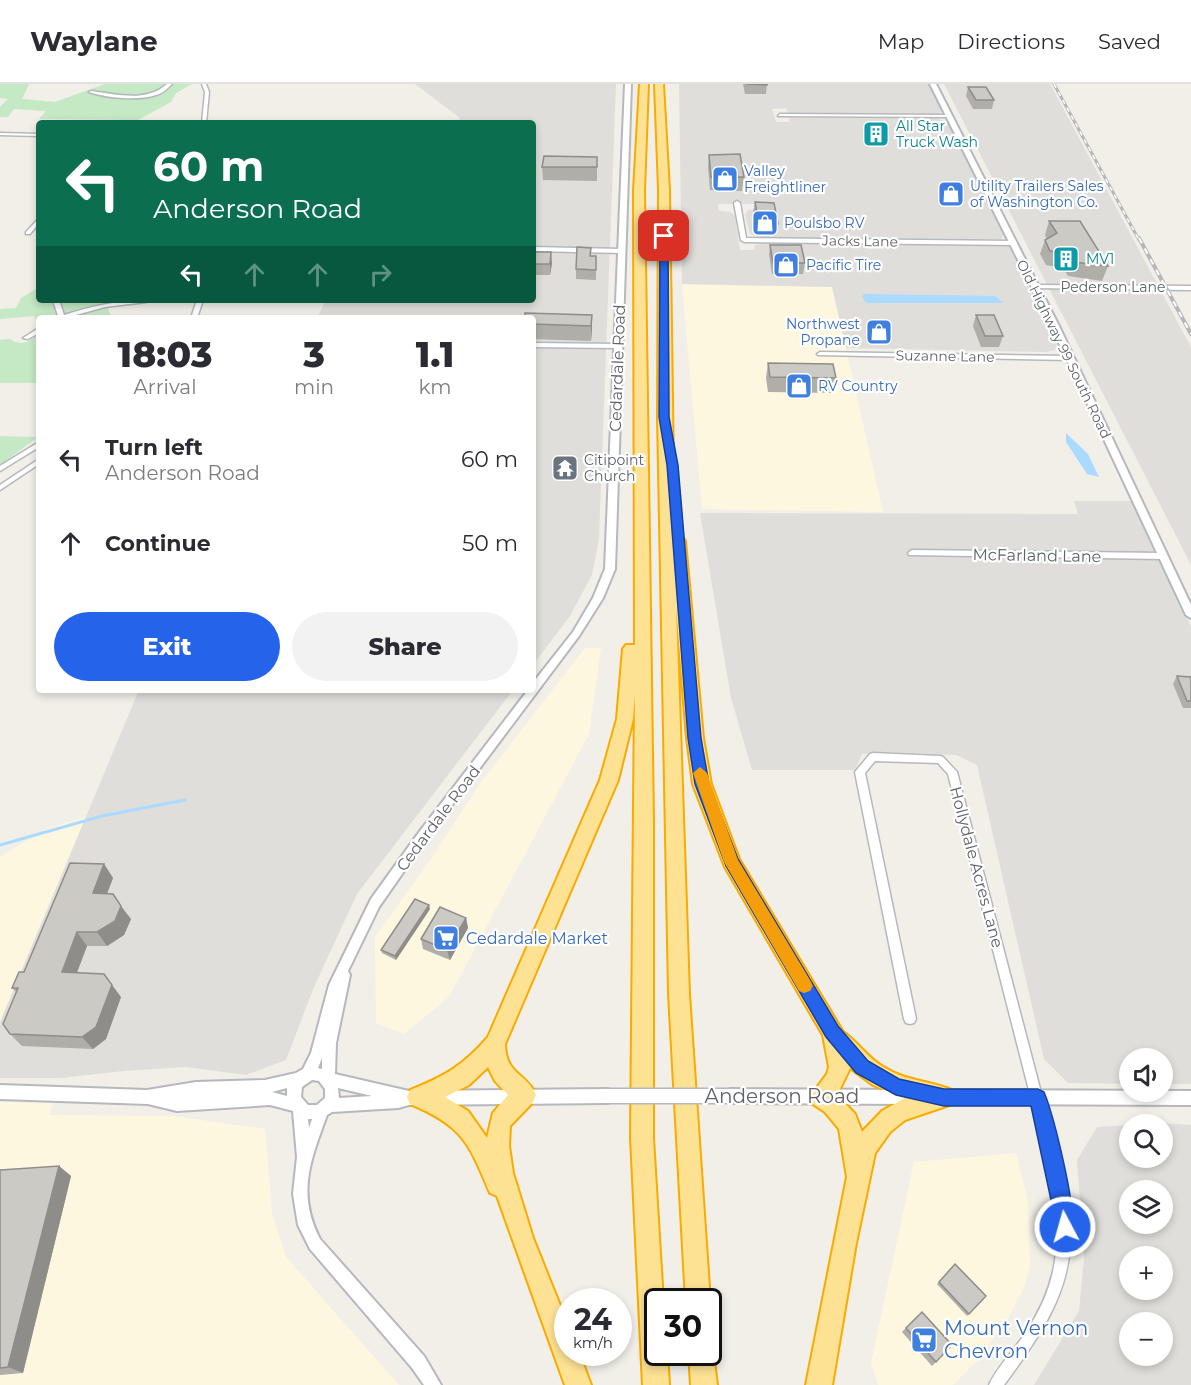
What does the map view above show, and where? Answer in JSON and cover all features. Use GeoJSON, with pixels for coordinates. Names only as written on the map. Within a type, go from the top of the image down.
{"type":"FeatureCollection","features":[{"type":"Feature","properties":{"kind":"highway"},"geometry":{"type":"LineString","coordinates":[[644,84],[639,190],[640,559],[644,822],[642,1138],[656,1385]]}},
{"type":"Feature","properties":{"kind":"highway"},"geometry":{"type":"LineString","coordinates":[[659,84],[664,190],[664,417],[678,994],[697,1288]]}},
{"type":"Feature","properties":{"kind":"highway"},"geometry":{"type":"LineString","coordinates":[[664,417],[673,465],[695,738],[702,784],[731,862],[832,1032],[854,1059],[883,1081],[910,1091],[944,1097]]}},
{"type":"Feature","properties":{"kind":"highway"},"geometry":{"type":"LineString","coordinates":[[414,1097],[459,1081],[478,1066],[495,1044],[594,820],[613,769],[625,719],[640,559]]}},
{"type":"Feature","properties":{"kind":"highway"},"geometry":{"type":"LineString","coordinates":[[832,1032],[838,1050],[840,1072],[831,1089],[821,1097],[833,1103],[849,1123],[853,1135],[858,1177]]}},
{"type":"Feature","properties":{"kind":"highway"},"geometry":{"type":"LineString","coordinates":[[495,1044],[495,1057],[502,1075],[525,1095],[509,1107],[503,1116],[497,1140],[502,1168],[525,1246]]}},
{"type":"Feature","properties":{"kind":"highway"},"geometry":{"type":"LineString","coordinates":[[414,1097],[440,1102],[471,1131],[480,1145],[525,1246],[554,1320]]}},
{"type":"Feature","properties":{"kind":"highway"},"geometry":{"type":"LineString","coordinates":[[819,1385],[846,1231],[868,1145],[882,1126],[912,1104],[944,1097]]}},
{"type":"Feature","properties":{"kind":"highway"},"geometry":{"type":"LineString","coordinates":[[571,1366],[578,1385]]}},
{"type":"Feature","properties":{"kind":"highway"},"geometry":{"type":"LineString","coordinates":[[702,1366],[704,1385]]}},
{"type":"Feature","properties":{"kind":"street"},"geometry":{"type":"LineString","coordinates":[[91,92],[150,95],[161,93],[170,84]]}},
{"type":"Feature","properties":{"kind":"street"},"geometry":{"type":"LineString","coordinates":[[204,84],[207,92],[204,120]]}},
{"type":"Feature","properties":{"kind":"street","name":"Cedardale Road"},"geometry":{"type":"LineString","coordinates":[[536,687],[576,634],[598,598],[610,569],[628,84]]}},
{"type":"Feature","properties":{"kind":"street","name":"Old Highway 99 South Road"},"geometry":{"type":"LineString","coordinates":[[933,84],[1070,358],[1191,615]]}},
{"type":"Feature","properties":{"kind":"street"},"geometry":{"type":"LineString","coordinates":[[780,115],[949,116]]}},
{"type":"Feature","properties":{"kind":"street"},"geometry":{"type":"LineString","coordinates":[[0,134],[36,135]]}},
{"type":"Feature","properties":{"kind":"street","name":"Jacks Lane"},"geometry":{"type":"LineString","coordinates":[[737,203],[744,240],[1014,243]]}},
{"type":"Feature","properties":{"kind":"street"},"geometry":{"type":"LineString","coordinates":[[28,233],[36,224]]}},
{"type":"Feature","properties":{"kind":"street"},"geometry":{"type":"LineString","coordinates":[[536,249],[622,251]]}},
{"type":"Feature","properties":{"kind":"street","name":"Pederson Lane"},"geometry":{"type":"LineString","coordinates":[[1035,287],[1191,288]]}},
{"type":"Feature","properties":{"kind":"street"},"geometry":{"type":"LineString","coordinates":[[67,315],[121,303]]}},
{"type":"Feature","properties":{"kind":"street"},"geometry":{"type":"LineString","coordinates":[[26,338],[36,332]]}},
{"type":"Feature","properties":{"kind":"street"},"geometry":{"type":"LineString","coordinates":[[536,345],[618,346]]}},
{"type":"Feature","properties":{"kind":"street","name":"Suzanne Lane"},"geometry":{"type":"LineString","coordinates":[[820,354],[1070,358]]}},
{"type":"Feature","properties":{"kind":"street"},"geometry":{"type":"LineString","coordinates":[[0,469],[36,446]]}},
{"type":"Feature","properties":{"kind":"street"},"geometry":{"type":"LineString","coordinates":[[0,488],[36,463]]}},
{"type":"Feature","properties":{"kind":"street","name":"McFarland Lane"},"geometry":{"type":"LineString","coordinates":[[912,553],[1163,556]]}},
{"type":"Feature","properties":{"kind":"street","name":"Cedardale Road"},"geometry":{"type":"LineString","coordinates":[[329,1078],[329,1043],[349,952],[375,903],[421,838],[531,693]]}},
{"type":"Feature","properties":{"kind":"street","name":"Hollydale Acres Lane"},"geometry":{"type":"LineString","coordinates":[[910,1019],[860,772],[873,757],[940,759],[952,772],[1038,1098]]}},
{"type":"Feature","properties":{"kind":"street","name":"Cedardale Road"},"geometry":{"type":"LineString","coordinates":[[306,1077],[316,1054],[335,985],[345,966]]}},
{"type":"Feature","properties":{"kind":"street"},"geometry":{"type":"LineString","coordinates":[[147,1097],[196,1089],[266,1087],[318,1074],[329,1078],[333,1093],[304,1157]]}},
{"type":"Feature","properties":{"kind":"street"},"geometry":{"type":"LineString","coordinates":[[306,1077],[293,1093],[298,1107],[304,1157],[300,1194],[305,1225],[315,1244],[418,1362],[433,1385]]}},
{"type":"Feature","properties":{"kind":"street","name":"Anderson Road"},"geometry":{"type":"LineString","coordinates":[[329,1078],[414,1097]]}},
{"type":"Feature","properties":{"kind":"street"},"geometry":{"type":"LineString","coordinates":[[0,1092],[147,1097],[177,1104],[270,1098],[312,1112],[325,1107]]}},
{"type":"Feature","properties":{"kind":"street","name":"Anderson Road"},"geometry":{"type":"LineString","coordinates":[[325,1107],[398,1101],[414,1097],[525,1095],[1191,1098]]}},
{"type":"Feature","properties":{"kind":"street"},"geometry":{"type":"LineString","coordinates":[[996,1385],[1041,1324],[1062,1274],[1065,1227],[1063,1206],[1038,1098]]}},
{"type":"Feature","properties":{"kind":"shaded area"},"geometry":{"type":"Polygon","coordinates":[[[415,84],[616,84],[599,539],[592,575],[570,616],[536,661],[536,315],[318,315],[324,303],[536,303],[536,120],[459,120],[460,118],[415,84]]]}},
{"type":"Feature","properties":{"kind":"shaded area"},"geometry":{"type":"Polygon","coordinates":[[[679,84],[929,84],[943,111],[936,115],[788,113],[786,108],[772,109],[776,122],[790,122],[789,118],[936,118],[950,123],[1004,233],[1001,239],[761,238],[750,234],[745,215],[748,210],[767,210],[765,204],[718,204],[719,211],[735,215],[740,250],[754,250],[755,245],[766,243],[1009,246],[1057,345],[1055,350],[1046,352],[846,348],[832,287],[682,284],[679,84]]]}},
{"type":"Feature","properties":{"kind":"shaded area"},"geometry":{"type":"Polygon","coordinates":[[[944,84],[1050,84],[1191,347],[1191,565],[944,84]]]}},
{"type":"Feature","properties":{"kind":"shaded area"},"geometry":{"type":"Polygon","coordinates":[[[682,284],[832,287],[883,512],[702,509],[682,284]]]}},
{"type":"Feature","properties":{"kind":"shaded area"},"geometry":{"type":"Polygon","coordinates":[[[1074,501],[1132,501],[1191,626],[1191,1084],[1173,1084],[1173,1048],[1119,1048],[1119,1084],[1068,1083],[1044,1059],[977,765],[956,755],[887,752],[862,754],[855,770],[752,770],[731,698],[700,513],[1078,514],[1074,501]]]}},
{"type":"Feature","properties":{"kind":"shaded area"},"geometry":{"type":"Polygon","coordinates":[[[585,648],[601,648],[589,734],[449,997],[404,1034],[376,1023],[375,937],[431,859],[479,785],[585,648]]]}},
{"type":"Feature","properties":{"kind":"shaded area"},"geometry":{"type":"Polygon","coordinates":[[[138,693],[511,693],[357,894],[314,987],[286,1060],[246,1075],[186,1067],[61,1078],[0,1078],[0,1022],[138,693]]]}},
{"type":"Feature","properties":{"kind":"shaded area"},"geometry":{"type":"Polygon","coordinates":[[[86,817],[0,1022],[0,857],[42,831],[86,817]]]}},
{"type":"Feature","properties":{"kind":"shaded area"},"geometry":{"type":"Polygon","coordinates":[[[0,1102],[53,1103],[49,1115],[173,1116],[265,1129],[272,1213],[286,1257],[399,1385],[0,1385],[0,1102]]]}},
{"type":"Feature","properties":{"kind":"shaded area"},"geometry":{"type":"Polygon","coordinates":[[[1173,1124],[1191,1125],[1191,1385],[1034,1385],[1079,1311],[1084,1258],[1077,1160],[1097,1127],[1119,1126],[1119,1168],[1173,1168],[1173,1124]]]}},
{"type":"Feature","properties":{"kind":"shaded area"},"geometry":{"type":"Polygon","coordinates":[[[1016,1153],[1028,1201],[1030,1265],[1024,1288],[1006,1322],[977,1361],[953,1385],[878,1385],[871,1363],[914,1162],[1016,1153]]]}},
{"type":"Feature","properties":{"kind":"green space"},"geometry":{"type":"Polygon","coordinates":[[[0,84],[29,84],[22,99],[55,102],[105,84],[192,84],[176,93],[171,102],[138,120],[39,119],[46,111],[14,109],[8,117],[0,117],[0,107],[8,99],[0,98],[0,84]]]}},
{"type":"Feature","properties":{"kind":"green space"},"geometry":{"type":"Polygon","coordinates":[[[36,289],[36,303],[108,303],[111,315],[36,315],[36,320],[34,316],[0,319],[0,309],[16,308],[21,298],[36,289]]]}},
{"type":"Feature","properties":{"kind":"green space"},"geometry":{"type":"Polygon","coordinates":[[[36,336],[36,383],[0,383],[0,340],[10,339],[18,343],[28,341],[36,336]]]}},
{"type":"Feature","properties":{"kind":"green space"},"geometry":{"type":"Polygon","coordinates":[[[0,436],[36,437],[36,438],[0,465],[0,436]]]}},
{"type":"Feature","properties":{"kind":"water"},"geometry":{"type":"Polygon","coordinates":[[[865,294],[995,296],[1003,303],[869,303],[865,302],[862,296],[865,294]]]}},
{"type":"Feature","properties":{"kind":"water"},"geometry":{"type":"Polygon","coordinates":[[[1066,433],[1088,454],[1099,477],[1087,474],[1066,442],[1066,433]]]}},
{"type":"Feature","properties":{"kind":"building"},"geometry":{"type":"Polygon","coordinates":[[[968,87],[986,87],[994,100],[976,100],[968,87]]]}},
{"type":"Feature","properties":{"kind":"building"},"geometry":{"type":"Polygon","coordinates":[[[740,154],[744,177],[711,177],[709,155],[740,154]]]}},
{"type":"Feature","properties":{"kind":"building"},"geometry":{"type":"Polygon","coordinates":[[[544,156],[597,157],[597,167],[542,167],[544,156]]]}},
{"type":"Feature","properties":{"kind":"building"},"geometry":{"type":"Polygon","coordinates":[[[755,202],[774,203],[778,224],[759,223],[755,202]]]}},
{"type":"Feature","properties":{"kind":"building"},"geometry":{"type":"Polygon","coordinates":[[[1049,221],[1080,221],[1108,266],[1073,262],[1068,254],[1050,251],[1045,240],[1057,233],[1049,221]]]}},
{"type":"Feature","properties":{"kind":"building"},"geometry":{"type":"Polygon","coordinates":[[[770,245],[801,245],[805,263],[773,263],[770,245]]]}},
{"type":"Feature","properties":{"kind":"building"},"geometry":{"type":"Polygon","coordinates":[[[577,247],[591,248],[590,256],[596,256],[596,270],[576,269],[577,247]]]}},
{"type":"Feature","properties":{"kind":"building"},"geometry":{"type":"Polygon","coordinates":[[[536,252],[551,252],[550,264],[536,264],[536,252]]]}},
{"type":"Feature","properties":{"kind":"building"},"geometry":{"type":"Polygon","coordinates":[[[525,313],[592,315],[591,326],[536,324],[536,315],[525,315],[525,313]]]}},
{"type":"Feature","properties":{"kind":"building"},"geometry":{"type":"Polygon","coordinates":[[[976,315],[994,315],[1003,336],[985,336],[976,315]]]}},
{"type":"Feature","properties":{"kind":"building"},"geometry":{"type":"Polygon","coordinates":[[[875,321],[884,321],[888,333],[879,333],[875,321]]]}},
{"type":"Feature","properties":{"kind":"building"},"geometry":{"type":"Polygon","coordinates":[[[768,363],[833,364],[836,378],[770,377],[768,363]]]}},
{"type":"Feature","properties":{"kind":"building"},"geometry":{"type":"Polygon","coordinates":[[[1177,676],[1191,677],[1191,701],[1187,701],[1177,676]]]}},
{"type":"Feature","properties":{"kind":"building"},"geometry":{"type":"Polygon","coordinates":[[[70,863],[104,864],[93,893],[113,894],[121,906],[115,921],[97,932],[77,932],[62,972],[104,974],[112,985],[96,1027],[82,1037],[10,1034],[3,1024],[18,988],[12,988],[19,972],[24,972],[70,863]]]}},
{"type":"Feature","properties":{"kind":"building"},"geometry":{"type":"Polygon","coordinates":[[[415,899],[429,905],[395,956],[381,950],[415,899]]]}},
{"type":"Feature","properties":{"kind":"building"},"geometry":{"type":"Polygon","coordinates":[[[440,907],[466,918],[447,950],[421,939],[440,907]]]}},
{"type":"Feature","properties":{"kind":"building"},"geometry":{"type":"Polygon","coordinates":[[[59,1166],[8,1367],[0,1368],[0,1170],[59,1166]]]}},
{"type":"Feature","properties":{"kind":"building"},"geometry":{"type":"Polygon","coordinates":[[[955,1264],[986,1296],[969,1314],[939,1282],[955,1264]]]}},
{"type":"Feature","properties":{"kind":"building","name":"Mount Vernon Chevron"},"geometry":{"type":"Polygon","coordinates":[[[922,1312],[952,1345],[936,1362],[906,1328],[922,1312]]]}},
{"type":"Feature","properties":{"kind":"waterway"},"geometry":{"type":"LineString","coordinates":[[0,845],[102,816],[185,800]]}},
{"type":"Feature","properties":{"kind":"railway"},"geometry":{"type":"LineString","coordinates":[[1054,84],[1139,240]]}},
{"type":"Feature","properties":{"kind":"railway"},"geometry":{"type":"LineString","coordinates":[[1139,238],[1191,334]]}},
{"type":"Feature","properties":{"kind":"slow traffic"},"geometry":{"type":"LineString","coordinates":[[700,773],[731,862],[804,986]]}},
{"type":"Feature","properties":{"kind":"place","name":"All Star Truck Wash"},"geometry":{"type":"Point","coordinates":[876,134]}},
{"type":"Feature","properties":{"kind":"place","name":"Valley Freightliner"},"geometry":{"type":"Point","coordinates":[725,179]}},
{"type":"Feature","properties":{"kind":"place","name":"Utility Trailers Sales of Washington Co."},"geometry":{"type":"Point","coordinates":[951,194]}},
{"type":"Feature","properties":{"kind":"place","name":"Poulsbo RV"},"geometry":{"type":"Point","coordinates":[765,223]}},
{"type":"Feature","properties":{"kind":"place","name":"MV1"},"geometry":{"type":"Point","coordinates":[1066,259]}},
{"type":"Feature","properties":{"kind":"place","name":"Pacific Tire"},"geometry":{"type":"Point","coordinates":[786,265]}},
{"type":"Feature","properties":{"kind":"place","name":"Northwest Propane"},"geometry":{"type":"Point","coordinates":[879,332]}},
{"type":"Feature","properties":{"kind":"place","name":"RV Country"},"geometry":{"type":"Point","coordinates":[799,386]}},
{"type":"Feature","properties":{"kind":"place","name":"Citipoint Church"},"geometry":{"type":"Point","coordinates":[565,468]}},
{"type":"Feature","properties":{"kind":"place","name":"Cedardale Market"},"geometry":{"type":"Point","coordinates":[446,938]}},
{"type":"Feature","properties":{"kind":"place","name":"Mount Vernon Chevron"},"geometry":{"type":"Point","coordinates":[924,1340]}},
{"type":"Feature","properties":{"kind":"route"},"geometry":{"type":"LineString","coordinates":[[664,236],[664,417],[673,465],[695,738],[702,784],[731,862],[832,1032],[845,1050],[862,1067],[896,1087],[944,1097],[1038,1098],[1059,1184],[1065,1227]]}}]}
